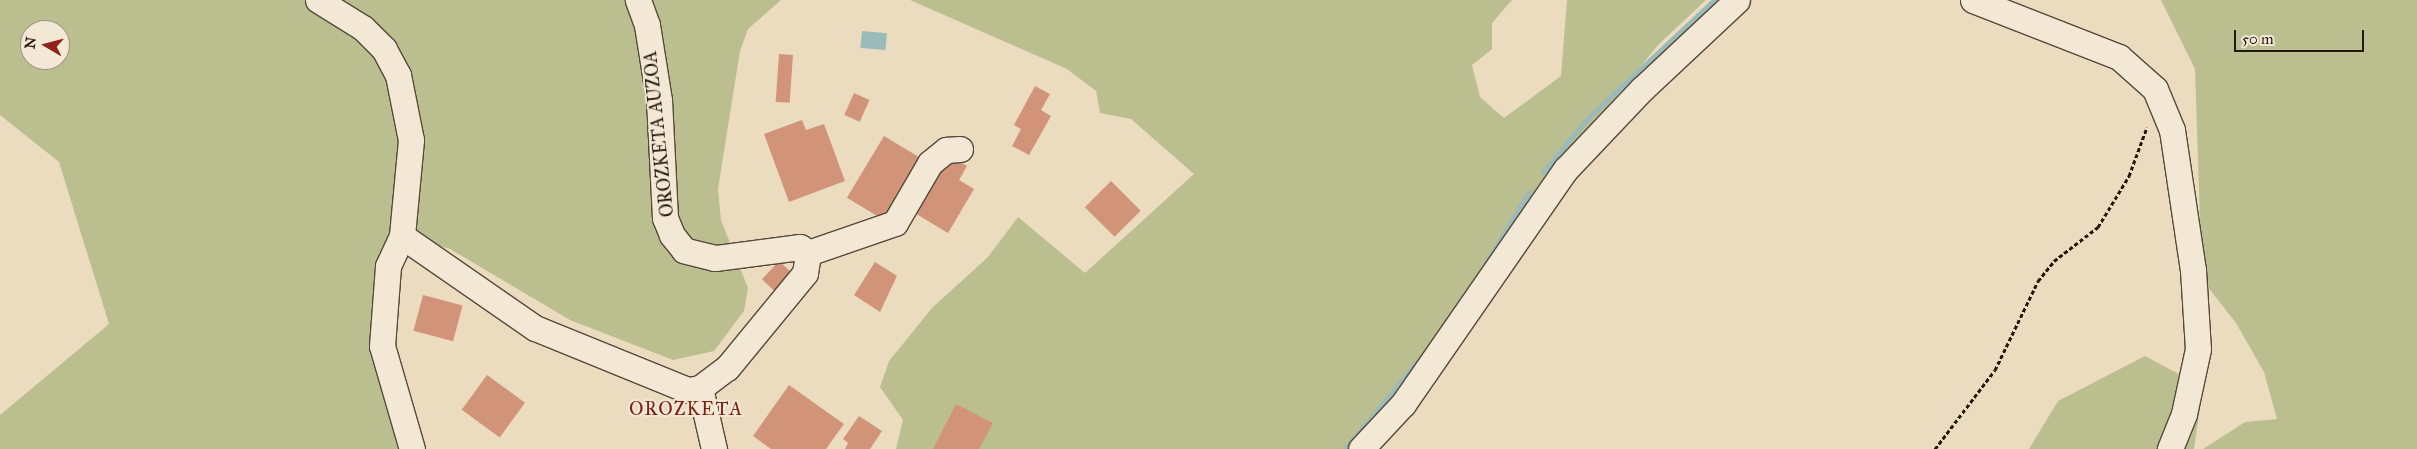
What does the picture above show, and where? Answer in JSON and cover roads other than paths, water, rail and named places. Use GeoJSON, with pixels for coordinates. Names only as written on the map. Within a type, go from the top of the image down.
{"type":"FeatureCollection","features":[{"type":"Feature","properties":{"kind":"street"},"geometry":{"type":"LineString","coordinates":[[318,0],[364,28],[384,49],[404,93],[411,140],[402,236],[388,266],[382,346],[412,449]]}},
{"type":"Feature","properties":{"kind":"street","name":"OROZKETA AUZOA"},"geometry":{"type":"LineString","coordinates":[[638,0],[647,25],[659,100],[666,218],[672,235],[684,250],[715,258],[798,249],[895,223],[930,163],[946,150],[960,149]]}},
{"type":"Feature","properties":{"kind":"street"},"geometry":{"type":"LineString","coordinates":[[1361,449],[1404,404],[1566,169],[1642,89],[1737,0]]}},
{"type":"Feature","properties":{"kind":"street"},"geometry":{"type":"LineString","coordinates":[[1973,0],[2119,58],[2155,89],[2172,130],[2193,270],[2198,349],[2184,414],[2170,449]]}},
{"type":"Feature","properties":{"kind":"street"},"geometry":{"type":"LineString","coordinates":[[402,236],[535,328],[676,388],[700,388],[727,368],[805,273],[798,249]]}},
{"type":"Feature","properties":{"kind":"street"},"geometry":{"type":"LineString","coordinates":[[700,388],[714,449]]}},
{"type":"Feature","properties":{"kind":"water"},"geometry":{"type":"Polygon","coordinates":[[[862,31],[887,33],[885,50],[861,48],[862,31]]]}},
{"type":"Feature","properties":{"kind":"waterway"},"geometry":{"type":"LineString","coordinates":[[1543,172],[1588,118],[1714,0]]}},
{"type":"Feature","properties":{"kind":"waterway"},"geometry":{"type":"LineString","coordinates":[[1483,268],[1529,192]]}},
{"type":"Feature","properties":{"kind":"waterway"},"geometry":{"type":"LineString","coordinates":[[1345,449],[1421,357]]}},
{"type":"Feature","properties":{"kind":"district","name":"OROZKETA"},"geometry":{"type":"Point","coordinates":[686,409]}}]}
